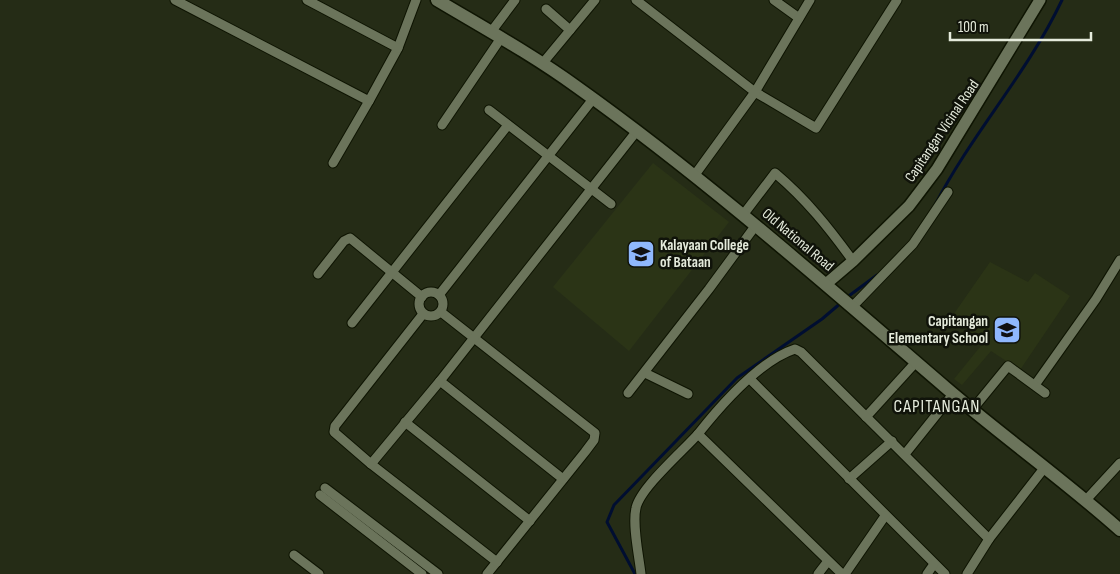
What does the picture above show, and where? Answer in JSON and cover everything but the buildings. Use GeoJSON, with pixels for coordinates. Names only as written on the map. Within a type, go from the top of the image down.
{"type":"FeatureCollection","features":[{"type":"Feature","properties":{"kind":"main road","name":"Old National Road"},"geometry":{"type":"LineString","coordinates":[[437,0],[542,64],[593,99],[694,176],[826,284],[972,410],[1086,500],[1120,530]]}},
{"type":"Feature","properties":{"kind":"street"},"geometry":{"type":"LineString","coordinates":[[175,0],[369,101]]}},
{"type":"Feature","properties":{"kind":"street"},"geometry":{"type":"LineString","coordinates":[[307,0],[398,48]]}},
{"type":"Feature","properties":{"kind":"street"},"geometry":{"type":"LineString","coordinates":[[333,163],[398,48],[416,0]]}},
{"type":"Feature","properties":{"kind":"street"},"geometry":{"type":"LineString","coordinates":[[442,125],[516,0]]}},
{"type":"Feature","properties":{"kind":"street"},"geometry":{"type":"LineString","coordinates":[[542,64],[594,0]]}},
{"type":"Feature","properties":{"kind":"street"},"geometry":{"type":"LineString","coordinates":[[636,0],[755,92],[816,128],[897,0]]}},
{"type":"Feature","properties":{"kind":"street"},"geometry":{"type":"LineString","coordinates":[[774,0],[799,18]]}},
{"type":"Feature","properties":{"kind":"street"},"geometry":{"type":"LineString","coordinates":[[694,176],[755,92],[810,0]]}},
{"type":"Feature","properties":{"kind":"street","name":"Capitangan Vicinal Road"},"geometry":{"type":"LineString","coordinates":[[826,284],[853,261],[909,206],[938,169],[1040,0]]}},
{"type":"Feature","properties":{"kind":"street"},"geometry":{"type":"LineString","coordinates":[[546,9],[570,30]]}},
{"type":"Feature","properties":{"kind":"street"},"geometry":{"type":"LineString","coordinates":[[439,295],[593,99]]}},
{"type":"Feature","properties":{"kind":"street"},"geometry":{"type":"LineString","coordinates":[[489,110],[611,204]]}},
{"type":"Feature","properties":{"kind":"street"},"geometry":{"type":"LineString","coordinates":[[352,323],[508,125]]}},
{"type":"Feature","properties":{"kind":"street"},"geometry":{"type":"LineString","coordinates":[[371,464],[440,381],[636,132]]}},
{"type":"Feature","properties":{"kind":"street"},"geometry":{"type":"LineString","coordinates":[[742,215],[775,173],[800,194],[827,224],[853,261]]}},
{"type":"Feature","properties":{"kind":"street"},"geometry":{"type":"LineString","coordinates":[[846,301],[913,244],[948,192]]}},
{"type":"Feature","properties":{"kind":"street"},"geometry":{"type":"LineString","coordinates":[[628,393],[756,226]]}},
{"type":"Feature","properties":{"kind":"street"},"geometry":{"type":"LineString","coordinates":[[318,274],[344,241],[350,238],[422,297]]}},
{"type":"Feature","properties":{"kind":"street"},"geometry":{"type":"LineString","coordinates":[[1035,385],[1096,299],[1120,260]]}},
{"type":"Feature","properties":{"kind":"street"},"geometry":{"type":"LineString","coordinates":[[432,292],[439,295],[443,301],[441,312],[435,316],[423,314],[419,304],[422,297],[432,292]]}},
{"type":"Feature","properties":{"kind":"street"},"geometry":{"type":"LineString","coordinates":[[441,312],[595,433],[594,440],[487,574]]}},
{"type":"Feature","properties":{"kind":"street"},"geometry":{"type":"LineString","coordinates":[[423,314],[335,426],[334,432],[371,464],[497,562]]}},
{"type":"Feature","properties":{"kind":"street"},"geometry":{"type":"LineString","coordinates":[[641,574],[636,516],[637,503],[652,482],[698,434],[729,396],[781,354],[795,349],[801,352],[892,441],[989,539]]}},
{"type":"Feature","properties":{"kind":"street"},"geometry":{"type":"LineString","coordinates":[[866,417],[916,362]]}},
{"type":"Feature","properties":{"kind":"street"},"geometry":{"type":"LineString","coordinates":[[972,410],[1008,366],[1045,393]]}},
{"type":"Feature","properties":{"kind":"street"},"geometry":{"type":"LineString","coordinates":[[645,373],[688,394]]}},
{"type":"Feature","properties":{"kind":"street"},"geometry":{"type":"LineString","coordinates":[[750,378],[885,516],[945,574]]}},
{"type":"Feature","properties":{"kind":"street"},"geometry":{"type":"LineString","coordinates":[[440,381],[563,479]]}},
{"type":"Feature","properties":{"kind":"street"},"geometry":{"type":"LineString","coordinates":[[905,454],[953,394]]}},
{"type":"Feature","properties":{"kind":"street"},"geometry":{"type":"LineString","coordinates":[[405,422],[530,521]]}},
{"type":"Feature","properties":{"kind":"street"},"geometry":{"type":"LineString","coordinates":[[698,434],[828,561],[844,574],[885,516]]}},
{"type":"Feature","properties":{"kind":"street"},"geometry":{"type":"LineString","coordinates":[[849,479],[892,441]]}},
{"type":"Feature","properties":{"kind":"street"},"geometry":{"type":"LineString","coordinates":[[1086,500],[1120,463]]}},
{"type":"Feature","properties":{"kind":"street"},"geometry":{"type":"LineString","coordinates":[[967,574],[989,539],[1044,467]]}},
{"type":"Feature","properties":{"kind":"street"},"geometry":{"type":"LineString","coordinates":[[422,574],[322,491],[438,574]]}},
{"type":"Feature","properties":{"kind":"street"},"geometry":{"type":"LineString","coordinates":[[294,555],[319,574]]}},
{"type":"Feature","properties":{"kind":"street"},"geometry":{"type":"LineString","coordinates":[[818,574],[828,561]]}},
{"type":"Feature","properties":{"kind":"street"},"geometry":{"type":"LineString","coordinates":[[927,574],[934,564]]}},
{"type":"Feature","properties":{"kind":"shaded area","name":"Kalayaan College of Bataan"},"geometry":{"type":"Polygon","coordinates":[[[653,163],[729,222],[629,351],[553,287],[653,163]]]}},
{"type":"Feature","properties":{"kind":"shaded area","name":"Capitangan Elementary School"},"geometry":{"type":"Polygon","coordinates":[[[990,262],[1028,282],[1035,273],[1070,296],[1020,370],[991,351],[962,385],[954,379],[984,342],[951,318],[990,262]]]}},
{"type":"Feature","properties":{"kind":"waterway"},"geometry":{"type":"LineString","coordinates":[[935,205],[966,153],[1033,53],[1062,0]]}},
{"type":"Feature","properties":{"kind":"waterway"},"geometry":{"type":"LineString","coordinates":[[846,298],[877,275]]}},
{"type":"Feature","properties":{"kind":"waterway"},"geometry":{"type":"LineString","coordinates":[[635,574],[607,522],[614,505],[737,378],[822,319],[842,302]]}},
{"type":"Feature","properties":{"kind":"place","name":"Kalayaan College of Bataan"},"geometry":{"type":"Point","coordinates":[641,254]}},
{"type":"Feature","properties":{"kind":"place","name":"Capitangan Elementary School"},"geometry":{"type":"Point","coordinates":[1007,330]}},
{"type":"Feature","properties":{"kind":"district","name":"CAPITANGAN"},"geometry":{"type":"Point","coordinates":[937,406]}}]}
